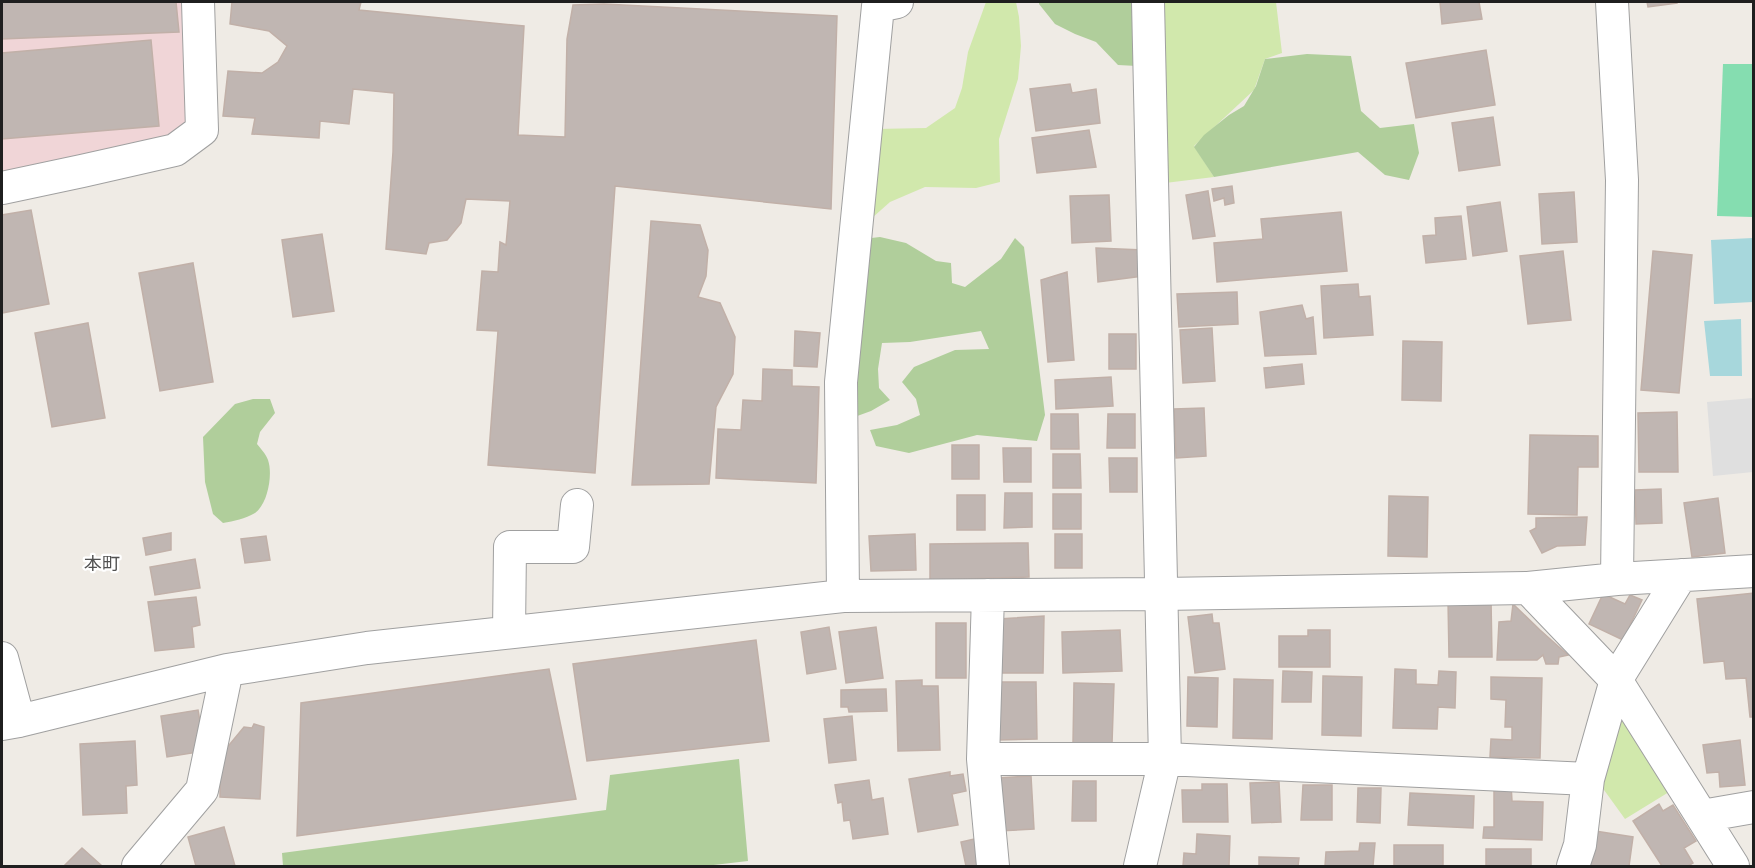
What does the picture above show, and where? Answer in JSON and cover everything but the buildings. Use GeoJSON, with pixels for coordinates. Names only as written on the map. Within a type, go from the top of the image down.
{"type":"FeatureCollection","features":[{"type":"Feature","properties":{"kind":"street"},"geometry":{"type":"LineString","coordinates":[[2,188],[175,150],[202,130],[198,2]]}},
{"type":"Feature","properties":{"kind":"street"},"geometry":{"type":"LineString","coordinates":[[1140,867],[1165,759],[1148,2]]}},
{"type":"Feature","properties":{"kind":"street"},"geometry":{"type":"LineString","coordinates":[[1612,2],[1622,180],[1617,579]]}},
{"type":"Feature","properties":{"kind":"street"},"geometry":{"type":"LineString","coordinates":[[843,596],[841,382],[879,3]]}},
{"type":"Feature","properties":{"kind":"street"},"geometry":{"type":"LineString","coordinates":[[509,632],[510,547],[573,547],[577,505]]}},
{"type":"Feature","properties":{"kind":"street"},"geometry":{"type":"LineString","coordinates":[[2,658],[10,722],[227,670],[367,648],[843,596],[1528,588],[1617,579],[1754,571]]}},
{"type":"Feature","properties":{"kind":"street"},"geometry":{"type":"LineString","coordinates":[[1573,867],[1580,845],[1588,779],[1616,680],[1681,575]]}},
{"type":"Feature","properties":{"kind":"street"},"geometry":{"type":"LineString","coordinates":[[1528,588],[1616,680],[1733,867]]}},
{"type":"Feature","properties":{"kind":"street"},"geometry":{"type":"LineString","coordinates":[[988,595],[983,759],[993,867]]}},
{"type":"Feature","properties":{"kind":"street"},"geometry":{"type":"LineString","coordinates":[[138,867],[202,790],[227,670]]}},
{"type":"Feature","properties":{"kind":"street"},"geometry":{"type":"LineString","coordinates":[[983,759],[1165,759],[1588,779]]}},
{"type":"Feature","properties":{"kind":"street"},"geometry":{"type":"LineString","coordinates":[[1702,816],[1754,807]]}},
{"type":"Feature","properties":{"kind":"shaded area"},"geometry":{"type":"Polygon","coordinates":[[[2,2],[191,2],[195,135],[2,187],[2,2]]]}},
{"type":"Feature","properties":{"kind":"shaded area"},"geometry":{"type":"Polygon","coordinates":[[[1753,398],[1753,472],[1713,476],[1707,402],[1753,398]]]}},
{"type":"Feature","properties":{"kind":"green space"},"geometry":{"type":"Polygon","coordinates":[[[986,2],[1016,2],[1019,17],[1021,46],[1018,79],[999,139],[1000,182],[976,188],[925,187],[890,202],[872,218],[875,129],[926,128],[955,108],[962,88],[968,52],[986,2]]]}},
{"type":"Feature","properties":{"kind":"green space"},"geometry":{"type":"Polygon","coordinates":[[[1039,2],[1133,2],[1137,66],[1118,65],[1096,42],[1055,24],[1039,2]]]}},
{"type":"Feature","properties":{"kind":"green space"},"geometry":{"type":"Polygon","coordinates":[[[1162,2],[1276,2],[1282,53],[1265,59],[1254,90],[1194,146],[1214,177],[1165,183],[1162,2]]]}},
{"type":"Feature","properties":{"kind":"green space"},"geometry":{"type":"Polygon","coordinates":[[[1307,54],[1351,56],[1361,111],[1380,128],[1414,124],[1419,153],[1409,180],[1385,175],[1358,152],[1214,177],[1194,147],[1204,135],[1244,106],[1256,86],[1265,59],[1307,54]]]}},
{"type":"Feature","properties":{"kind":"green space"},"geometry":{"type":"Polygon","coordinates":[[[1723,64],[1753,64],[1753,217],[1717,216],[1723,64]]]}},
{"type":"Feature","properties":{"kind":"green space"},"geometry":{"type":"Polygon","coordinates":[[[880,237],[906,243],[936,261],[951,263],[952,283],[965,287],[1001,259],[1015,238],[1024,247],[1045,415],[1037,441],[977,435],[909,453],[876,446],[870,430],[897,425],[920,415],[916,399],[902,382],[914,367],[955,350],[989,349],[981,331],[910,342],[882,343],[878,369],[879,388],[890,400],[871,411],[849,419],[863,239],[880,237]]]}},
{"type":"Feature","properties":{"kind":"green space"},"geometry":{"type":"Polygon","coordinates":[[[253,399],[270,399],[275,413],[260,432],[257,444],[268,460],[270,473],[268,488],[263,503],[255,513],[223,523],[213,514],[205,482],[203,437],[235,404],[253,399]]]}},
{"type":"Feature","properties":{"kind":"green space"},"geometry":{"type":"Polygon","coordinates":[[[1617,709],[1669,792],[1625,819],[1599,783],[1617,709]]]}},
{"type":"Feature","properties":{"kind":"green space"},"geometry":{"type":"Polygon","coordinates":[[[739,759],[748,861],[705,866],[283,866],[282,853],[606,810],[610,775],[739,759]]]}},
{"type":"Feature","properties":{"kind":"water"},"geometry":{"type":"Polygon","coordinates":[[[1753,238],[1753,302],[1714,304],[1711,240],[1753,238]]]}},
{"type":"Feature","properties":{"kind":"water"},"geometry":{"type":"Polygon","coordinates":[[[1741,319],[1742,376],[1710,376],[1704,321],[1741,319]]]}},
{"type":"Feature","properties":{"kind":"district","name":"本町"},"geometry":{"type":"Point","coordinates":[102,564]}}]}
